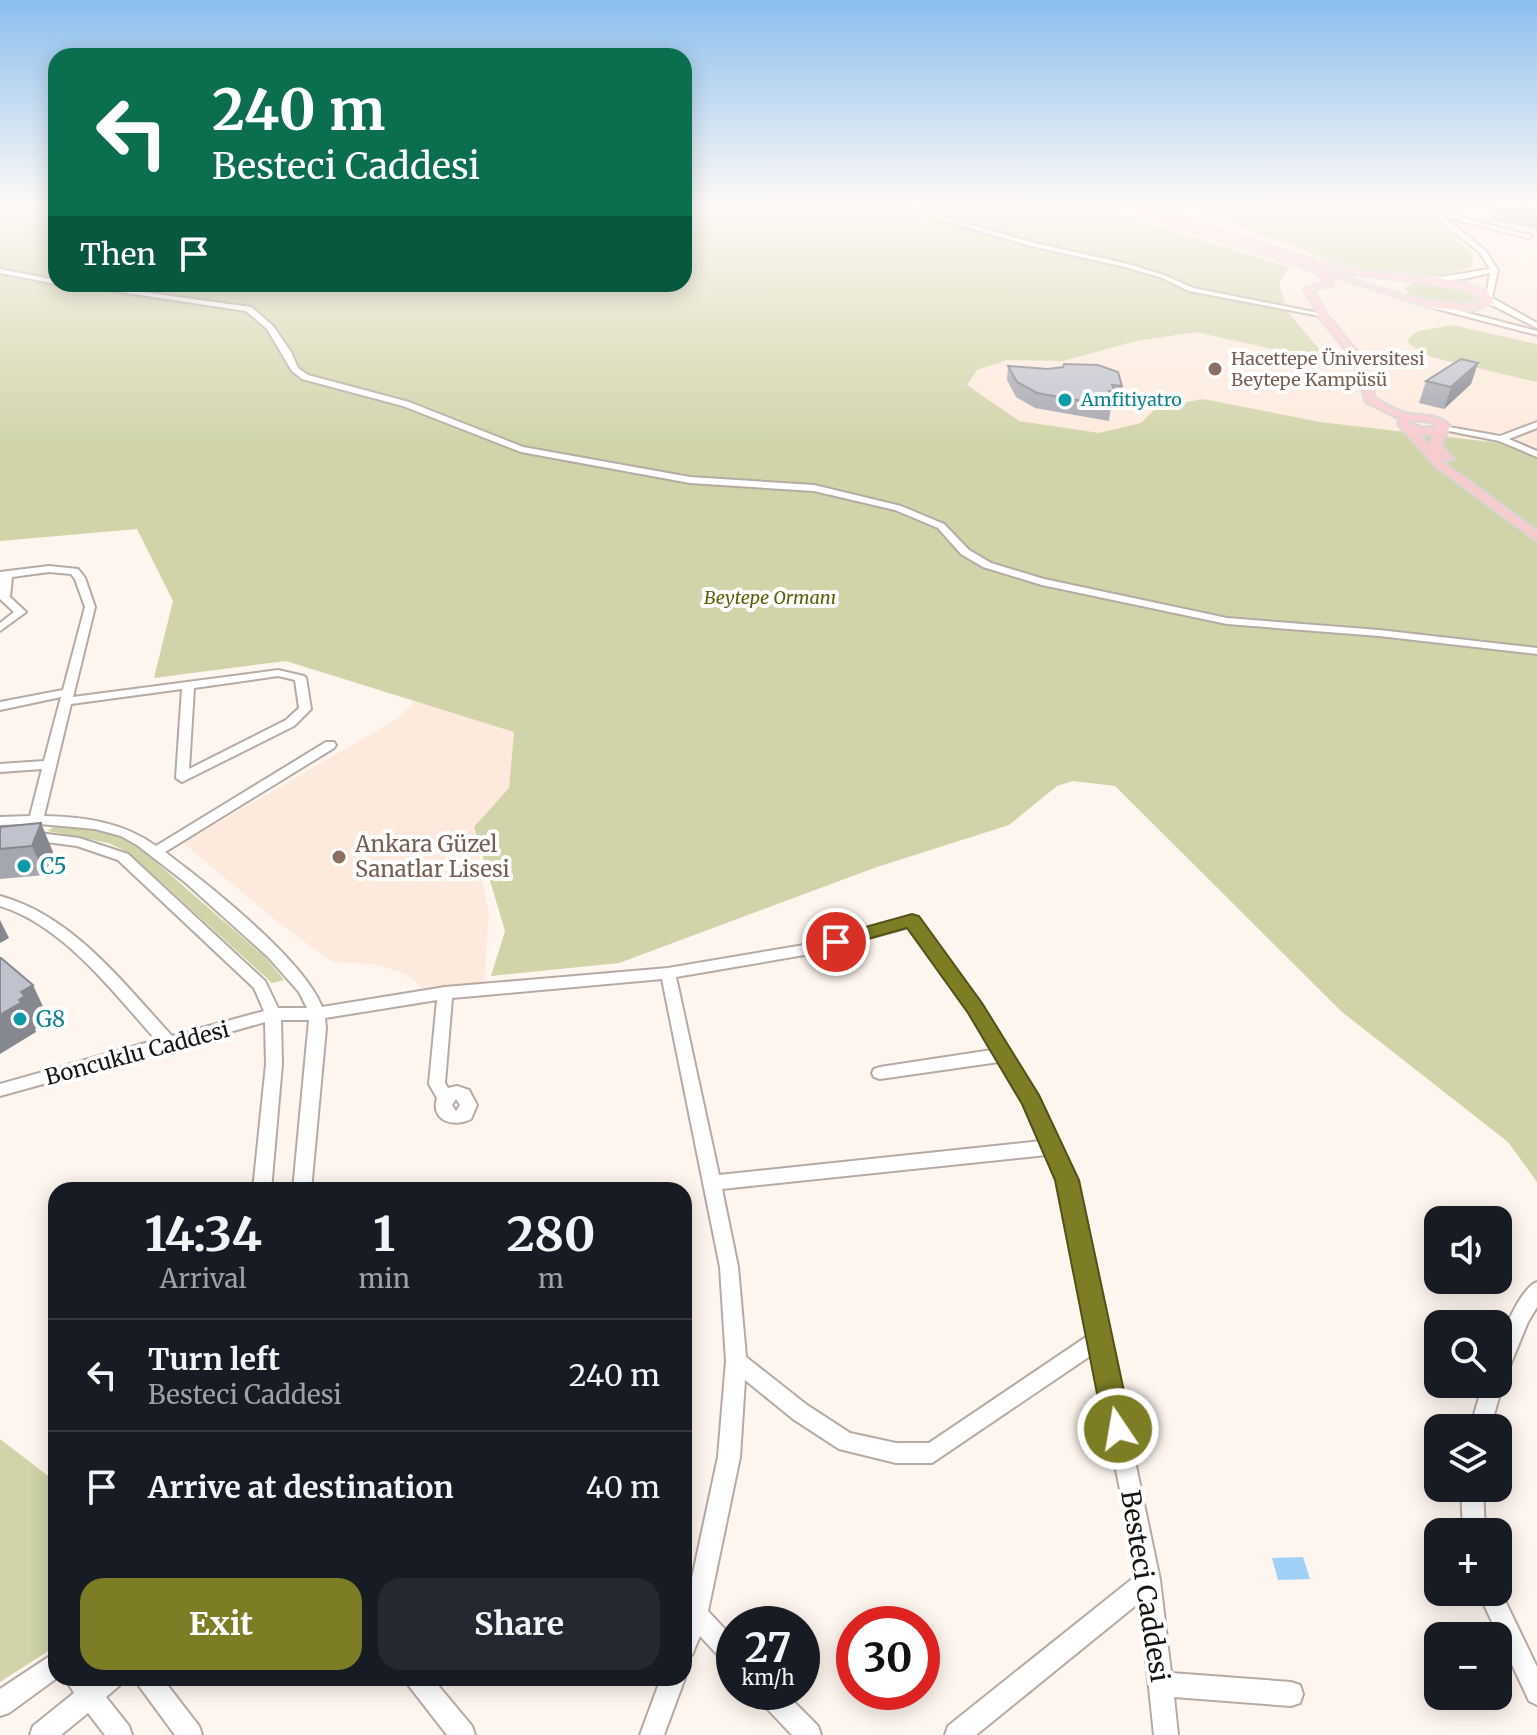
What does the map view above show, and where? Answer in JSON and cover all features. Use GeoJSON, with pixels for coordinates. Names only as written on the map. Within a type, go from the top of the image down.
{"type":"FeatureCollection","features":[{"type":"Feature","properties":{"kind":"main road"},"geometry":{"type":"LineString","coordinates":[[1329,284],[1308,289],[1320,314],[1359,359],[1370,400],[1406,422],[1439,464],[1537,537]]}},
{"type":"Feature","properties":{"kind":"main road"},"geometry":{"type":"LineString","coordinates":[[1364,284],[1428,304],[1470,308],[1491,298]]}},
{"type":"Feature","properties":{"kind":"main road"},"geometry":{"type":"LineString","coordinates":[[1407,284],[1400,287],[1410,299]]}},
{"type":"Feature","properties":{"kind":"main road"},"geometry":{"type":"LineString","coordinates":[[1449,284],[1491,298]]}},
{"type":"Feature","properties":{"kind":"main road"},"geometry":{"type":"LineString","coordinates":[[1406,422],[1435,419],[1443,424],[1435,446],[1537,525]]}},
{"type":"Feature","properties":{"kind":"street"},"geometry":{"type":"LineString","coordinates":[[1179,284],[1191,290],[1320,314]]}},
{"type":"Feature","properties":{"kind":"street"},"geometry":{"type":"LineString","coordinates":[[1495,284],[1491,298],[1537,326]]}},
{"type":"Feature","properties":{"kind":"street"},"geometry":{"type":"LineString","coordinates":[[127,292],[248,309],[267,320],[287,352],[291,367],[305,377],[428,412],[521,449],[690,480],[814,488],[898,508],[941,526],[965,552],[987,565],[1027,578],[1227,621],[1379,633],[1537,651]]}},
{"type":"Feature","properties":{"kind":"street"},"geometry":{"type":"LineString","coordinates":[[1428,304],[1537,333]]}},
{"type":"Feature","properties":{"kind":"street"},"geometry":{"type":"LineString","coordinates":[[1501,439],[1537,425]]}},
{"type":"Feature","properties":{"kind":"street"},"geometry":{"type":"LineString","coordinates":[[1442,430],[1501,439],[1537,454]]}},
{"type":"Feature","properties":{"kind":"street"},"geometry":{"type":"LineString","coordinates":[[0,628],[21,612],[5,598],[3,575],[64,569],[74,571],[80,578],[90,607],[36,820],[23,837]]}},
{"type":"Feature","properties":{"kind":"street"},"geometry":{"type":"LineString","coordinates":[[0,706],[288,674],[300,678],[305,709],[290,723],[182,778],[188,686]]}},
{"type":"Feature","properties":{"kind":"street"},"geometry":{"type":"LineString","coordinates":[[156,852],[330,745]]}},
{"type":"Feature","properties":{"kind":"street"},"geometry":{"type":"LineString","coordinates":[[0,768],[49,765]]}},
{"type":"Feature","properties":{"kind":"street"},"geometry":{"type":"LineString","coordinates":[[0,821],[36,820],[109,828],[129,834],[156,852],[289,968],[311,998],[317,1014],[303,1182]]}},
{"type":"Feature","properties":{"kind":"street"},"geometry":{"type":"LineString","coordinates":[[0,838],[79,842],[132,863],[253,977],[273,1014],[274,1064],[263,1182]]}},
{"type":"Feature","properties":{"kind":"street"},"geometry":{"type":"LineString","coordinates":[[0,901],[27,908],[92,960],[170,1045]]}},
{"type":"Feature","properties":{"kind":"street","name":"Besteci Caddesi"},"geometry":{"type":"LineString","coordinates":[[668,973],[810,949],[912,921],[975,1008],[1031,1101],[1067,1180],[1149,1580],[1166,1735]]}},
{"type":"Feature","properties":{"kind":"street"},"geometry":{"type":"LineString","coordinates":[[668,973],[729,1267],[736,1361],[729,1457],[692,1600]]}},
{"type":"Feature","properties":{"kind":"street","name":"Boncuklu Caddesi"},"geometry":{"type":"LineString","coordinates":[[0,1090],[273,1014],[317,1014],[445,993],[668,973]]}},
{"type":"Feature","properties":{"kind":"street"},"geometry":{"type":"LineString","coordinates":[[445,993],[437,1084],[446,1098]]}},
{"type":"Feature","properties":{"kind":"street"},"geometry":{"type":"LineString","coordinates":[[880,1073],[1003,1055]]}},
{"type":"Feature","properties":{"kind":"street"},"geometry":{"type":"LineString","coordinates":[[711,1183],[1052,1147]]}},
{"type":"Feature","properties":{"kind":"street"},"geometry":{"type":"LineString","coordinates":[[1512,1337],[1537,1290]]}},
{"type":"Feature","properties":{"kind":"street"},"geometry":{"type":"LineString","coordinates":[[736,1361],[800,1412],[846,1442],[896,1453],[932,1453],[1099,1339]]}},
{"type":"Feature","properties":{"kind":"street"},"geometry":{"type":"LineString","coordinates":[[957,1735],[1149,1580]]}},
{"type":"Feature","properties":{"kind":"street"},"geometry":{"type":"LineString","coordinates":[[1496,1606],[1537,1693]]}},
{"type":"Feature","properties":{"kind":"street"},"geometry":{"type":"LineString","coordinates":[[692,1610],[716,1636]]}},
{"type":"Feature","properties":{"kind":"street"},"geometry":{"type":"LineString","coordinates":[[0,1704],[48,1670]]}},
{"type":"Feature","properties":{"kind":"street"},"geometry":{"type":"LineString","coordinates":[[1161,1684],[1291,1694]]}},
{"type":"Feature","properties":{"kind":"street"},"geometry":{"type":"LineString","coordinates":[[153,1686],[190,1735]]}},
{"type":"Feature","properties":{"kind":"street"},"geometry":{"type":"LineString","coordinates":[[423,1686],[463,1735]]}},
{"type":"Feature","properties":{"kind":"street"},"geometry":{"type":"LineString","coordinates":[[652,1735],[670,1686]]}},
{"type":"Feature","properties":{"kind":"street"},"geometry":{"type":"LineString","coordinates":[[42,1735],[84,1687],[120,1735]]}},
{"type":"Feature","properties":{"kind":"street"},"geometry":{"type":"LineString","coordinates":[[785,1710],[809,1735]]}},
{"type":"Feature","properties":{"kind":"shaded area","name":"Hacettepe Üniversitesi Beytepe Kampüsü"},"geometry":{"type":"Polygon","coordinates":[[[958,284],[1537,284],[1537,525],[1055,453],[839,330],[958,284]]]}},
{"type":"Feature","properties":{"kind":"shaded area","name":"Ankara Güzel Sanatlar Lisesi"},"geometry":{"type":"Polygon","coordinates":[[[416,700],[514,732],[509,788],[474,827],[489,916],[484,984],[423,988],[406,974],[374,964],[332,962],[274,919],[183,843],[397,719],[416,700]]]}},
{"type":"Feature","properties":{"kind":"green space","name":"Beytepe Ormanı"},"geometry":{"type":"Polygon","coordinates":[[[0,284],[48,284],[48,292],[692,292],[692,284],[1279,284],[1287,311],[1330,362],[1196,332],[1136,341],[1063,361],[1007,360],[977,370],[967,385],[1019,421],[1099,433],[1141,423],[1156,408],[1203,399],[1320,422],[1499,443],[1537,455],[1537,1182],[1508,1142],[1342,1012],[1115,786],[1073,781],[1057,786],[1009,825],[877,867],[619,963],[491,976],[505,931],[474,827],[509,788],[514,732],[286,661],[154,678],[173,601],[137,529],[0,541],[0,284]]]}},
{"type":"Feature","properties":{"kind":"green space"},"geometry":{"type":"Polygon","coordinates":[[[1413,284],[1459,287],[1484,299],[1466,305],[1442,305],[1420,299],[1404,288],[1413,284]]]}},
{"type":"Feature","properties":{"kind":"green space"},"geometry":{"type":"Polygon","coordinates":[[[1452,325],[1537,344],[1537,382],[1431,357],[1409,344],[1408,339],[1418,331],[1452,325]]]}},
{"type":"Feature","properties":{"kind":"green space"},"geometry":{"type":"Polygon","coordinates":[[[56,825],[109,833],[134,843],[265,957],[284,980],[272,983],[128,852],[108,843],[48,831],[56,825]]]}},
{"type":"Feature","properties":{"kind":"green space"},"geometry":{"type":"Polygon","coordinates":[[[0,1439],[48,1476],[48,1651],[0,1682],[0,1439]]]}},
{"type":"Feature","properties":{"kind":"water"},"geometry":{"type":"Polygon","coordinates":[[[1303,1557],[1310,1579],[1278,1580],[1272,1558],[1303,1557]]]}},
{"type":"Feature","properties":{"kind":"building"},"geometry":{"type":"Polygon","coordinates":[[[1461,359],[1478,363],[1451,387],[1426,381],[1461,359]]]}},
{"type":"Feature","properties":{"kind":"building"},"geometry":{"type":"Polygon","coordinates":[[[1064,364],[1098,365],[1118,372],[1122,386],[1112,385],[1116,392],[1109,391],[1111,406],[1037,393],[1017,382],[1008,366],[1048,369],[1063,367],[1064,364]]]}},
{"type":"Feature","properties":{"kind":"building"},"geometry":{"type":"Polygon","coordinates":[[[41,823],[32,846],[0,849],[0,827],[41,823]]]}},
{"type":"Feature","properties":{"kind":"building"},"geometry":{"type":"Polygon","coordinates":[[[0,958],[33,985],[21,992],[25,996],[19,1000],[22,1002],[0,1015],[0,958]]]}},
{"type":"Feature","properties":{"kind":"place","name":"Hacettepe Üniversitesi Beytepe Kampüsü"},"geometry":{"type":"Point","coordinates":[1215,369]}},
{"type":"Feature","properties":{"kind":"place","name":"Amfitiyatro"},"geometry":{"type":"Point","coordinates":[1065,400]}},
{"type":"Feature","properties":{"kind":"place","name":"Ankara Güzel Sanatlar Lisesi"},"geometry":{"type":"Point","coordinates":[339,857]}},
{"type":"Feature","properties":{"kind":"place","name":"C5"},"geometry":{"type":"Point","coordinates":[24,866]}},
{"type":"Feature","properties":{"kind":"place","name":"G8"},"geometry":{"type":"Point","coordinates":[20,1019]}},
{"type":"Feature","properties":{"kind":"route"},"geometry":{"type":"LineString","coordinates":[[836,942],[912,921],[975,1008],[1031,1101],[1067,1180],[1118,1429]]}}]}
